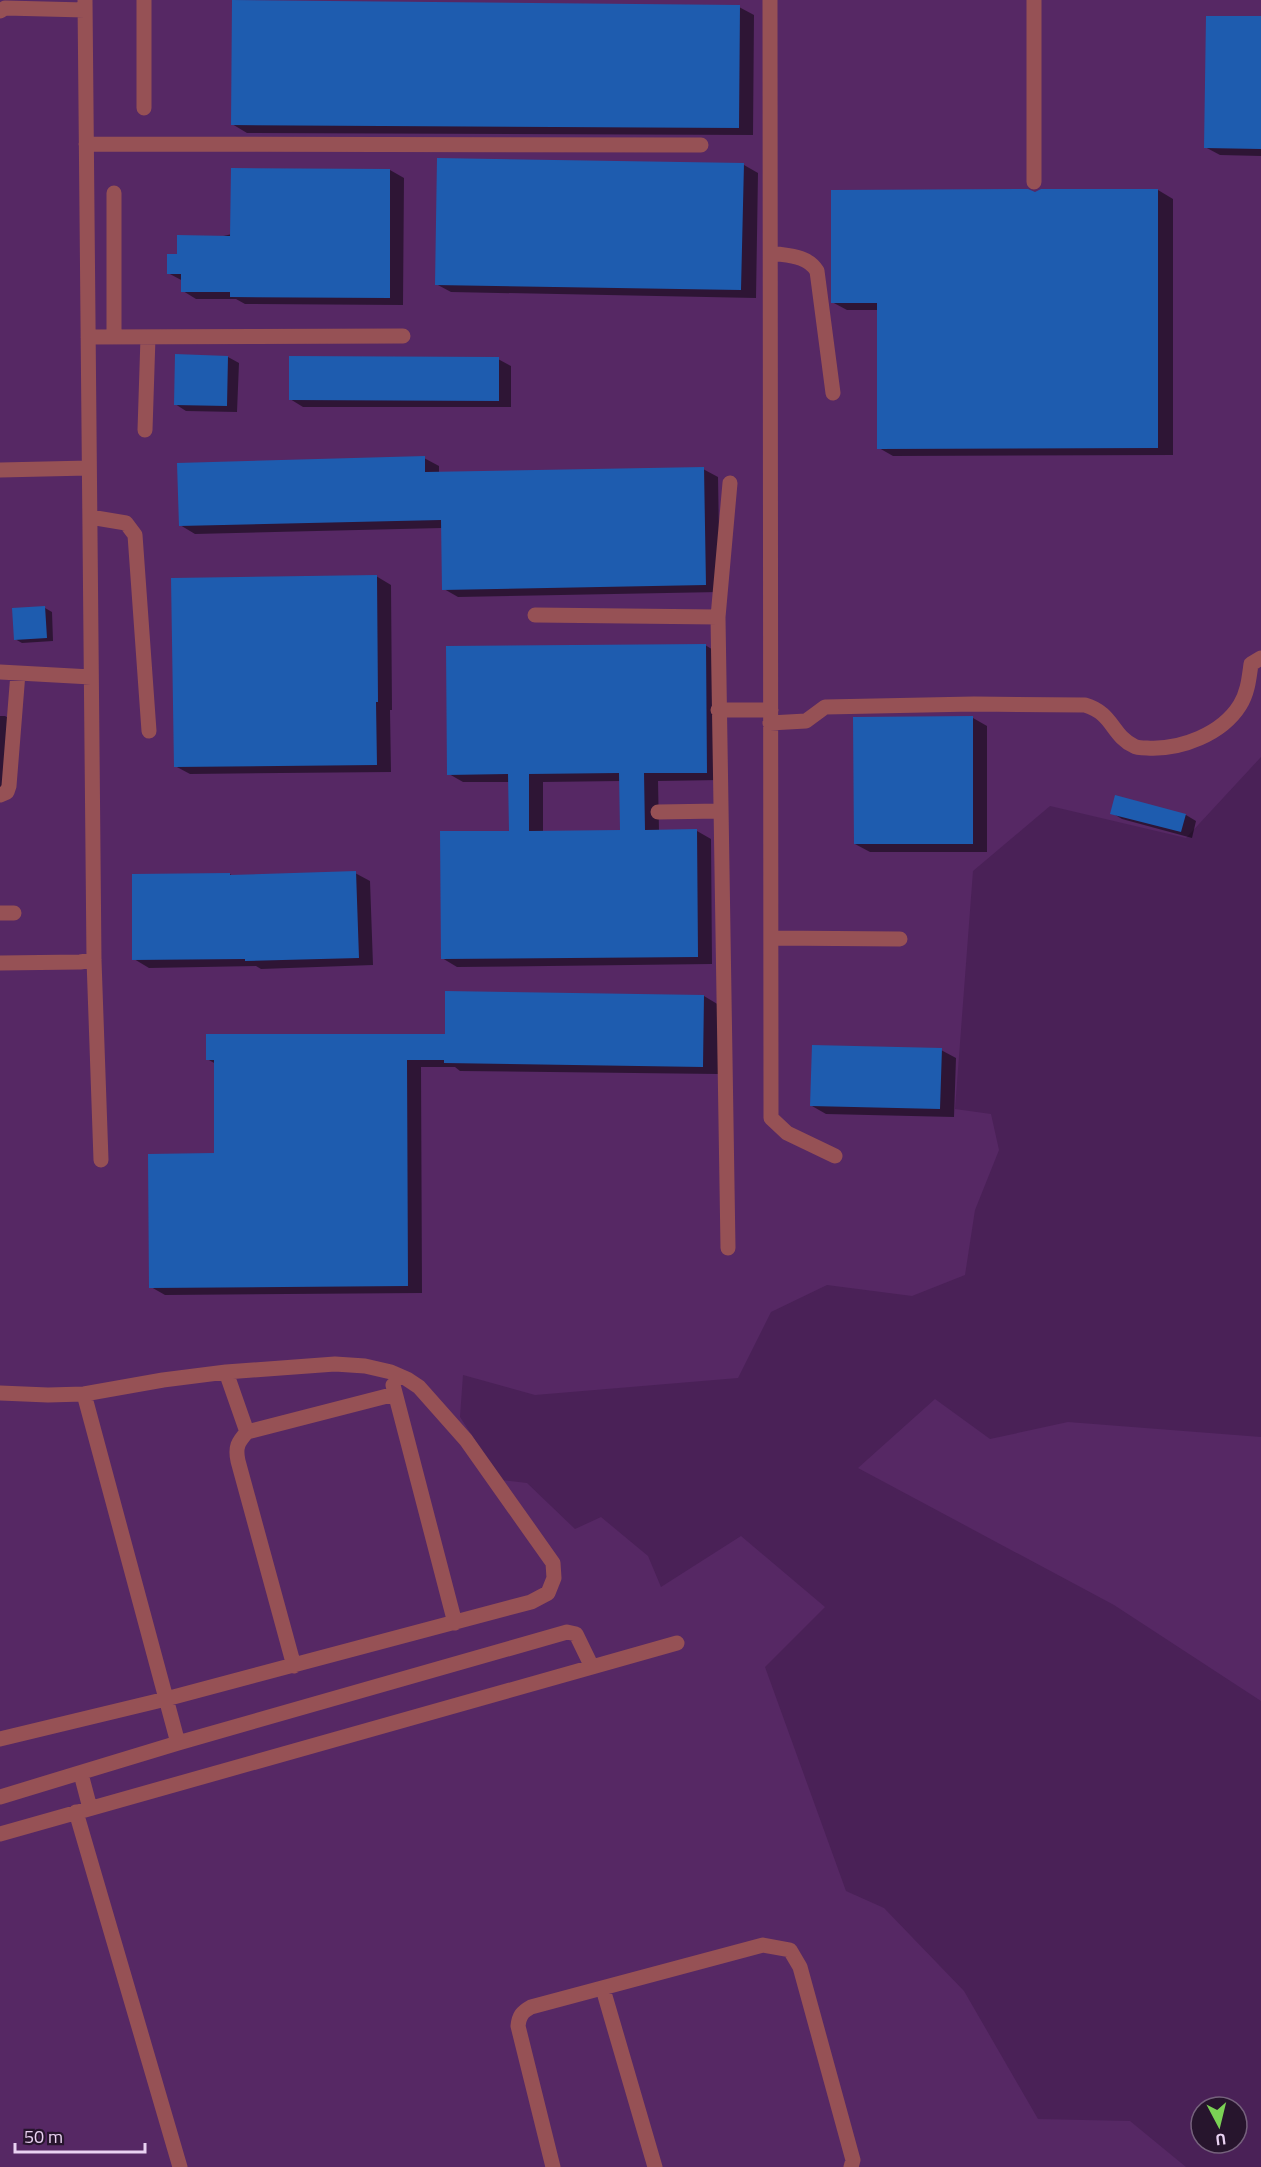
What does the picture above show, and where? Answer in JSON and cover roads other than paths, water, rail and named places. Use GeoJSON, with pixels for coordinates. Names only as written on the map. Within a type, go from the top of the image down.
{"type":"FeatureCollection","features":[{"type":"Feature","properties":{"kind":"street"},"geometry":{"type":"LineString","coordinates":[[144,0],[144,108]]}},
{"type":"Feature","properties":{"kind":"street"},"geometry":{"type":"LineString","coordinates":[[770,0],[771,1118],[787,1132],[835,1156]]}},
{"type":"Feature","properties":{"kind":"street"},"geometry":{"type":"LineString","coordinates":[[1034,0],[1034,182]]}},
{"type":"Feature","properties":{"kind":"street"},"geometry":{"type":"LineString","coordinates":[[0,11],[5,8],[85,5],[94,960],[101,1160]]}},
{"type":"Feature","properties":{"kind":"street"},"geometry":{"type":"LineString","coordinates":[[86,144],[701,145]]}},
{"type":"Feature","properties":{"kind":"street"},"geometry":{"type":"LineString","coordinates":[[114,193],[114,337]]}},
{"type":"Feature","properties":{"kind":"street"},"geometry":{"type":"LineString","coordinates":[[771,253],[803,258],[812,263],[817,271],[833,393]]}},
{"type":"Feature","properties":{"kind":"street"},"geometry":{"type":"LineString","coordinates":[[88,337],[403,336]]}},
{"type":"Feature","properties":{"kind":"street"},"geometry":{"type":"LineString","coordinates":[[145,430],[148,337]]}},
{"type":"Feature","properties":{"kind":"street"},"geometry":{"type":"LineString","coordinates":[[0,470],[89,468]]}},
{"type":"Feature","properties":{"kind":"street"},"geometry":{"type":"LineString","coordinates":[[728,1248],[718,617],[730,483]]}},
{"type":"Feature","properties":{"kind":"street"},"geometry":{"type":"LineString","coordinates":[[90,517],[126,523],[135,535],[149,730]]}},
{"type":"Feature","properties":{"kind":"street"},"geometry":{"type":"LineString","coordinates":[[535,615],[718,617]]}},
{"type":"Feature","properties":{"kind":"street"},"geometry":{"type":"LineString","coordinates":[[718,710],[806,721],[825,707],[974,704],[1085,705],[1097,708],[1123,738],[1135,747],[1176,746],[1223,725],[1254,692],[1251,664],[1261,658]]}},
{"type":"Feature","properties":{"kind":"street"},"geometry":{"type":"LineString","coordinates":[[0,672],[92,677]]}},
{"type":"Feature","properties":{"kind":"street"},"geometry":{"type":"LineString","coordinates":[[0,795],[7,792],[9,786],[18,673]]}},
{"type":"Feature","properties":{"kind":"street"},"geometry":{"type":"LineString","coordinates":[[658,812],[720,811]]}},
{"type":"Feature","properties":{"kind":"street"},"geometry":{"type":"LineString","coordinates":[[771,938],[900,939]]}},
{"type":"Feature","properties":{"kind":"street"},"geometry":{"type":"LineString","coordinates":[[0,963],[94,960]]}},
{"type":"Feature","properties":{"kind":"street"},"geometry":{"type":"LineString","coordinates":[[0,1393],[84,1394],[226,1372],[335,1364],[365,1366],[391,1372],[419,1387],[466,1440],[553,1563],[554,1578],[548,1593],[531,1602],[166,1699],[0,1739]]}},
{"type":"Feature","properties":{"kind":"street"},"geometry":{"type":"LineString","coordinates":[[226,1372],[248,1432]]}},
{"type":"Feature","properties":{"kind":"street"},"geometry":{"type":"LineString","coordinates":[[391,1372],[455,1623]]}},
{"type":"Feature","properties":{"kind":"street"},"geometry":{"type":"LineString","coordinates":[[84,1394],[177,1743]]}},
{"type":"Feature","properties":{"kind":"street"},"geometry":{"type":"LineString","coordinates":[[294,1665],[238,1461],[236,1451],[238,1443],[248,1432],[395,1394]]}},
{"type":"Feature","properties":{"kind":"street"},"geometry":{"type":"LineString","coordinates":[[0,1797],[177,1743],[567,1632],[576,1634],[592,1667]]}},
{"type":"Feature","properties":{"kind":"street"},"geometry":{"type":"LineString","coordinates":[[0,1834],[677,1643]]}},
{"type":"Feature","properties":{"kind":"street"},"geometry":{"type":"LineString","coordinates":[[81,1774],[83,1810],[180,2167]]}},
{"type":"Feature","properties":{"kind":"street"},"geometry":{"type":"LineString","coordinates":[[553,2167],[518,2026],[518,2017],[531,2007],[763,1946],[790,1950],[800,1967],[853,2160],[851,2167]]}},
{"type":"Feature","properties":{"kind":"street"},"geometry":{"type":"LineString","coordinates":[[603,1989],[655,2167]]}}]}
